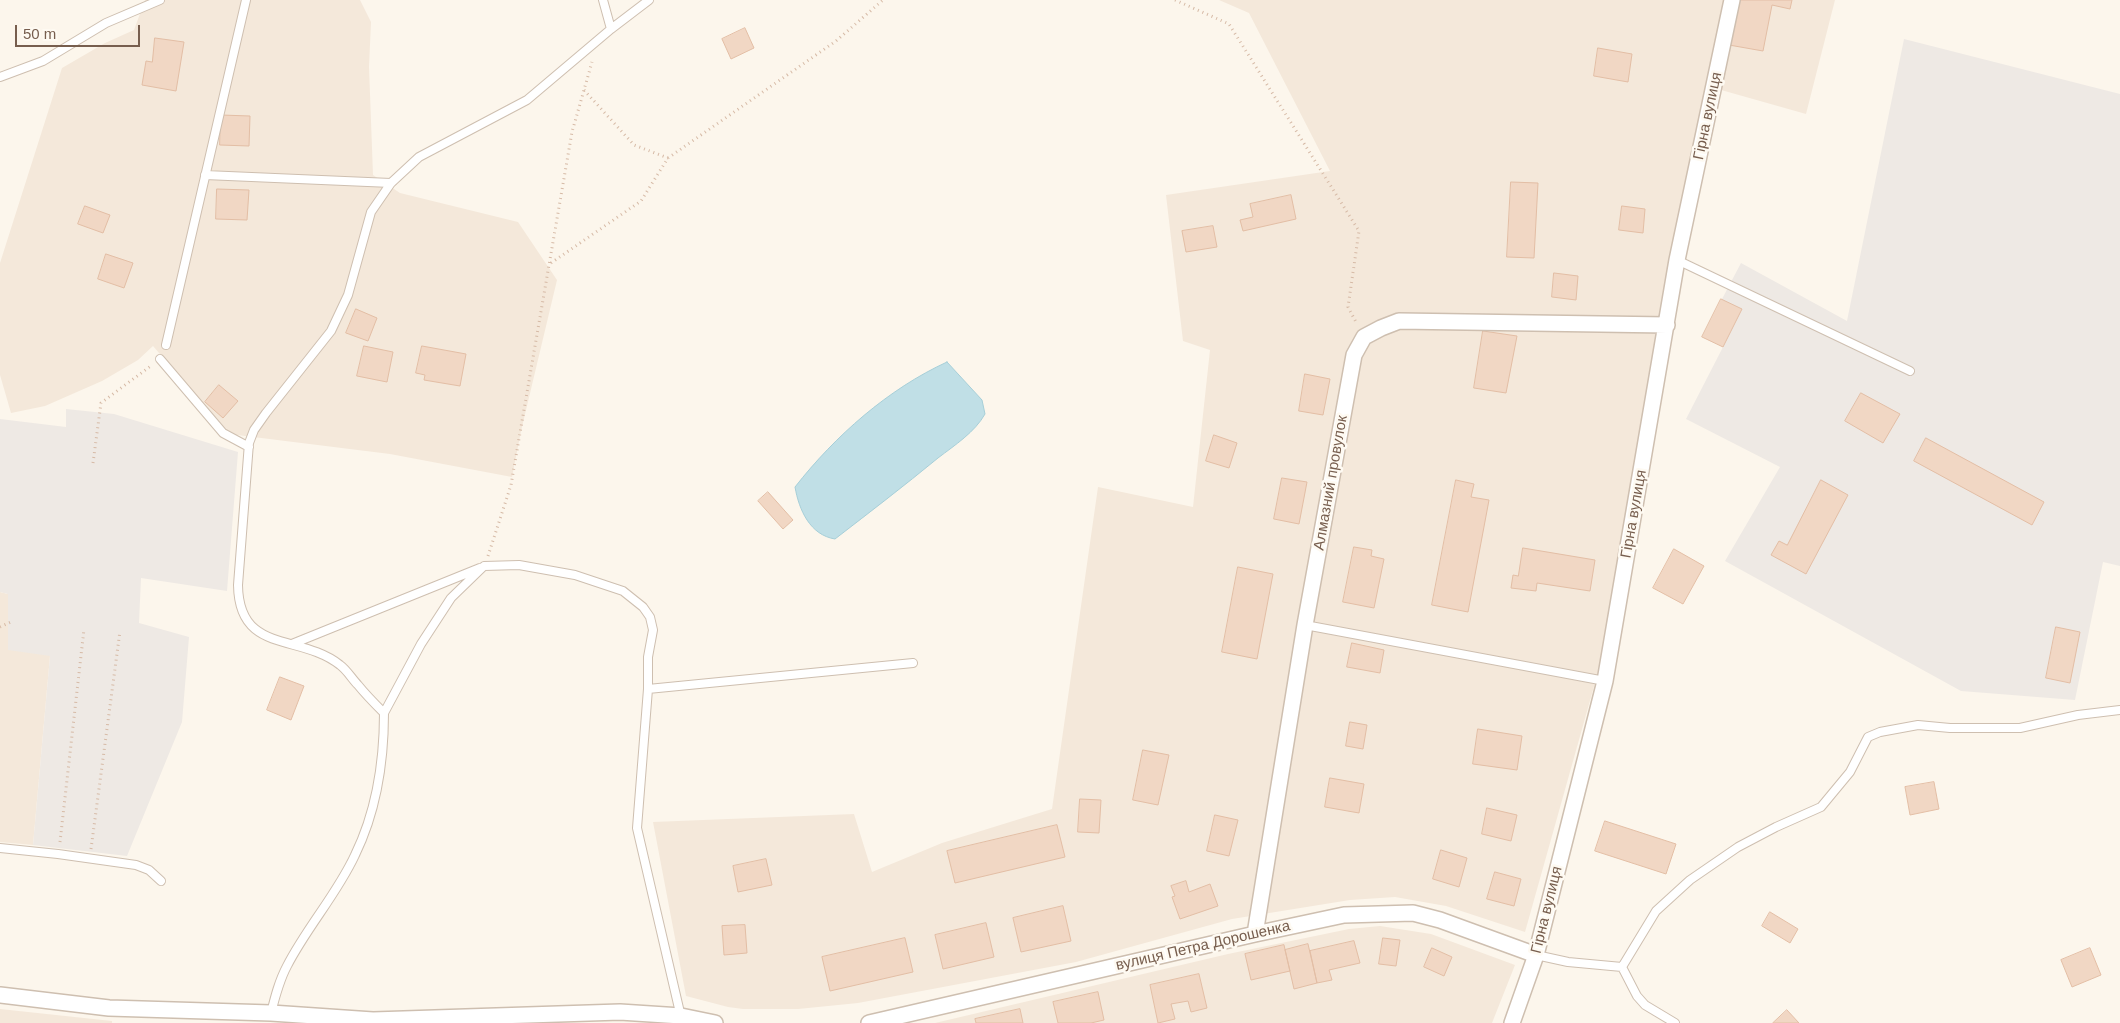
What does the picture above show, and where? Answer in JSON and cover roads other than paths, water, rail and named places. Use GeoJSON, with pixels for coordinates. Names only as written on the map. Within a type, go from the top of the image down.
{"type":"FeatureCollection","features":[{"type":"Feature","properties":{"kind":"street","name":"Гірна вулиця"},"geometry":{"type":"LineString","coordinates":[[1512,1023],[1536,955],[1605,682],[1677,260],[1732,0]]}},
{"type":"Feature","properties":{"kind":"street","name":"Алмазний провулок"},"geometry":{"type":"LineString","coordinates":[[1255,934],[1306,625],[1354,355],[1364,337],[1399,321],[1667,325]]}},
{"type":"Feature","properties":{"kind":"street","name":"вулиця Петра Дорошенка"},"geometry":{"type":"LineString","coordinates":[[869,1023],[1344,915],[1413,913],[1440,920],[1536,955]]}},
{"type":"Feature","properties":{"kind":"street"},"geometry":{"type":"LineString","coordinates":[[0,995],[108,1008],[271,1013],[374,1020],[620,1012],[715,1023]]}},
{"type":"Feature","properties":{"kind":"lane"},"geometry":{"type":"LineString","coordinates":[[0,77],[43,61],[106,23],[160,0]]}},
{"type":"Feature","properties":{"kind":"lane"},"geometry":{"type":"LineString","coordinates":[[166,345],[246,0]]}},
{"type":"Feature","properties":{"kind":"lane"},"geometry":{"type":"LineString","coordinates":[[603,0],[611,29]]}},
{"type":"Feature","properties":{"kind":"lane"},"geometry":{"type":"LineString","coordinates":[[384,713],[341,665],[320,652],[268,638],[251,626],[242,612],[238,597],[249,447],[254,430],[331,331],[348,295],[370,212],[391,183],[420,157],[527,100],[611,29],[649,0]]}},
{"type":"Feature","properties":{"kind":"lane"},"geometry":{"type":"LineString","coordinates":[[206,174],[391,183]]}},
{"type":"Feature","properties":{"kind":"lane"},"geometry":{"type":"LineString","coordinates":[[1677,260],[1910,371]]}},
{"type":"Feature","properties":{"kind":"lane"},"geometry":{"type":"LineString","coordinates":[[160,359],[223,434],[249,447]]}},
{"type":"Feature","properties":{"kind":"lane"},"geometry":{"type":"LineString","coordinates":[[292,644],[484,566],[519,565],[576,575],[623,591],[642,607],[650,617],[653,630],[648,657],[648,689],[637,828],[680,1020]]}},
{"type":"Feature","properties":{"kind":"lane"},"geometry":{"type":"LineString","coordinates":[[271,1013],[287,966],[355,855],[369,819],[384,752],[384,713],[421,644],[451,598],[484,566]]}},
{"type":"Feature","properties":{"kind":"lane"},"geometry":{"type":"LineString","coordinates":[[1306,625],[1605,682]]}},
{"type":"Feature","properties":{"kind":"lane"},"geometry":{"type":"LineString","coordinates":[[648,689],[913,663]]}},
{"type":"Feature","properties":{"kind":"lane"},"geometry":{"type":"LineString","coordinates":[[1622,967],[1656,911],[1690,880],[1738,847],[1821,806],[1850,772],[1868,737],[1880,732],[1918,725],[1950,728],[2020,728],[2078,715],[2120,710]]}},
{"type":"Feature","properties":{"kind":"lane"},"geometry":{"type":"LineString","coordinates":[[0,848],[136,865],[149,870],[161,881]]}},
{"type":"Feature","properties":{"kind":"lane"},"geometry":{"type":"LineString","coordinates":[[1536,955],[1568,962],[1622,967]]}},
{"type":"Feature","properties":{"kind":"lane"},"geometry":{"type":"LineString","coordinates":[[1622,967],[1637,996],[1644,1005],[1675,1023]]}},
{"type":"Feature","properties":{"kind":"water"},"geometry":{"type":"Polygon","coordinates":[[[947,362],[982,400],[985,414],[981,421],[958,443],[835,539],[826,537],[812,527],[799,504],[795,487],[827,450],[864,416],[904,386],[947,362]]]}}]}
